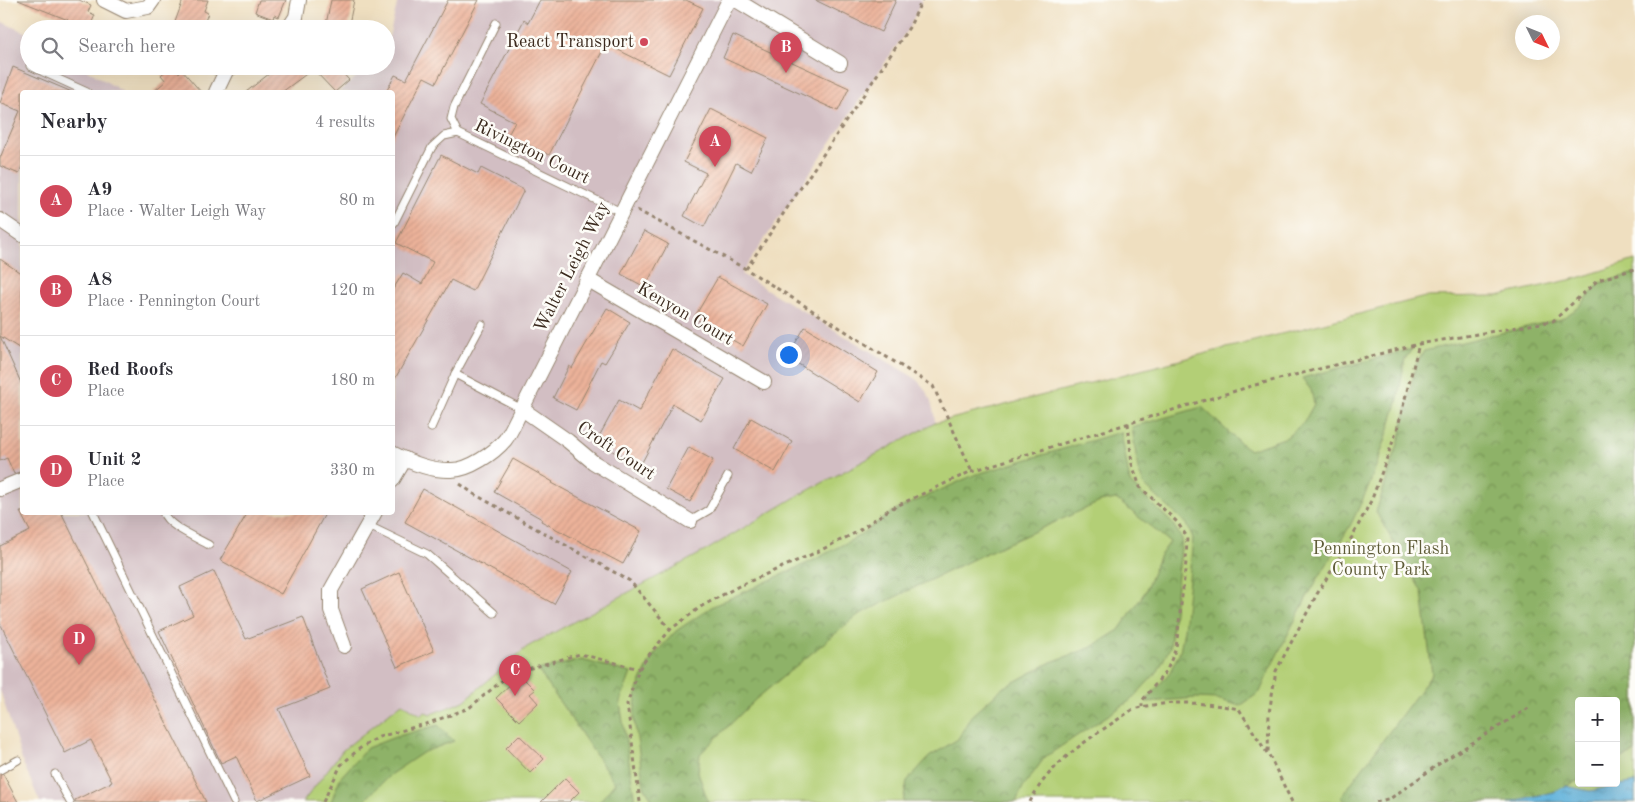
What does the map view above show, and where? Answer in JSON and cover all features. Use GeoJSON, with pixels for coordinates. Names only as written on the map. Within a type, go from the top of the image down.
{"type":"FeatureCollection","features":[{"type":"Feature","properties":{"kind":"street"},"geometry":{"type":"LineString","coordinates":[[104,0],[126,12],[148,7],[153,0]]}},
{"type":"Feature","properties":{"kind":"street"},"geometry":{"type":"LineString","coordinates":[[294,20],[299,0]]}},
{"type":"Feature","properties":{"kind":"street","name":"Walter Leigh Way"},"geometry":{"type":"LineString","coordinates":[[399,456],[428,467],[452,470],[471,464],[488,455],[505,440],[522,410],[728,0]]}},
{"type":"Feature","properties":{"kind":"street"},"geometry":{"type":"LineString","coordinates":[[736,0],[840,64]]}},
{"type":"Feature","properties":{"kind":"street"},"geometry":{"type":"LineString","coordinates":[[217,90],[227,75]]}},
{"type":"Feature","properties":{"kind":"street"},"geometry":{"type":"LineString","coordinates":[[0,220],[20,234]]}},
{"type":"Feature","properties":{"kind":"street","name":"Kenyon Court"},"geometry":{"type":"LineString","coordinates":[[587,279],[764,382]]}},
{"type":"Feature","properties":{"kind":"street","name":"Croft Court"},"geometry":{"type":"LineString","coordinates":[[522,410],[568,441],[593,462],[690,521]]}},
{"type":"Feature","properties":{"kind":"street"},"geometry":{"type":"LineString","coordinates":[[395,470],[399,456]]}},
{"type":"Feature","properties":{"kind":"street"},"geometry":{"type":"LineString","coordinates":[[0,489],[20,481]]}},
{"type":"Feature","properties":{"kind":"street"},"geometry":{"type":"LineString","coordinates":[[344,646],[331,610],[331,590],[373,515]]}},
{"type":"Feature","properties":{"kind":"lane","name":"Rivington Court"},"geometry":{"type":"LineString","coordinates":[[458,133],[451,119],[454,107],[496,23]]}},
{"type":"Feature","properties":{"kind":"lane"},"geometry":{"type":"LineString","coordinates":[[49,75],[83,90]]}},
{"type":"Feature","properties":{"kind":"lane","name":"Rivington Court"},"geometry":{"type":"LineString","coordinates":[[395,221],[432,148],[444,136],[458,133],[623,208]]}},
{"type":"Feature","properties":{"kind":"lane"},"geometry":{"type":"LineString","coordinates":[[431,428],[455,374],[482,324]]}},
{"type":"Feature","properties":{"kind":"lane"},"geometry":{"type":"LineString","coordinates":[[455,374],[522,410]]}},
{"type":"Feature","properties":{"kind":"lane"},"geometry":{"type":"LineString","coordinates":[[690,521],[709,510],[728,476]]}},
{"type":"Feature","properties":{"kind":"lane"},"geometry":{"type":"LineString","coordinates":[[95,515],[234,802]]}},
{"type":"Feature","properties":{"kind":"lane"},"geometry":{"type":"LineString","coordinates":[[163,515],[170,523],[209,545]]}},
{"type":"Feature","properties":{"kind":"lane"},"geometry":{"type":"LineString","coordinates":[[367,525],[427,554],[494,613]]}},
{"type":"Feature","properties":{"kind":"lane"},"geometry":{"type":"LineString","coordinates":[[0,770],[18,760]]}},
{"type":"Feature","properties":{"kind":"lane"},"geometry":{"type":"LineString","coordinates":[[56,774],[70,802]]}},
{"type":"Feature","properties":{"kind":"path"},"geometry":{"type":"LineString","coordinates":[[746,269],[910,26],[922,0]]}},
{"type":"Feature","properties":{"kind":"path"},"geometry":{"type":"LineString","coordinates":[[623,208],[746,269],[933,386],[972,471]]}},
{"type":"Feature","properties":{"kind":"path"},"geometry":{"type":"LineString","coordinates":[[642,801],[627,704],[639,669],[671,629],[702,606],[739,586],[817,552],[855,533],[890,509],[972,471],[1255,385],[1419,344],[1553,321],[1598,280],[1635,269]]}},
{"type":"Feature","properties":{"kind":"path"},"geometry":{"type":"LineString","coordinates":[[1268,753],[1269,713],[1276,672],[1317,594],[1352,537],[1372,499],[1397,430],[1419,344]]}},
{"type":"Feature","properties":{"kind":"path"},"geometry":{"type":"LineString","coordinates":[[1128,424],[1132,464],[1140,487],[1177,522],[1187,537],[1176,648],[1167,670],[1142,701],[1142,707]]}},
{"type":"Feature","properties":{"kind":"path"},"geometry":{"type":"LineString","coordinates":[[452,470],[457,482],[474,494],[630,581],[671,629]]}},
{"type":"Feature","properties":{"kind":"path"},"geometry":{"type":"LineString","coordinates":[[324,802],[341,766],[359,750],[379,737],[429,723],[469,708],[510,674],[580,654],[639,669]]}},
{"type":"Feature","properties":{"kind":"path"},"geometry":{"type":"LineString","coordinates":[[1030,802],[1035,792],[1054,767],[1133,709],[1183,703],[1209,704],[1239,710],[1268,753],[1292,802]]}},
{"type":"Feature","properties":{"kind":"path"},"geometry":{"type":"LineString","coordinates":[[1376,802],[1390,798],[1443,761],[1532,706]]}},
{"type":"Feature","properties":{"kind":"shaded area"},"geometry":{"type":"Polygon","coordinates":[[[398,0],[922,0],[910,26],[741,274],[915,378],[924,388],[930,399],[935,423],[794,498],[705,551],[527,647],[464,701],[431,714],[421,715],[343,750],[303,802],[40,802],[23,763],[0,690],[0,21],[20,30],[20,75],[96,75],[120,90],[20,90],[20,515],[395,515],[395,90],[341,90],[359,75],[395,75],[395,20],[393,20],[398,0]]]}},
{"type":"Feature","properties":{"kind":"green space","name":"Pennington Flash County Park"},"geometry":{"type":"Polygon","coordinates":[[[1635,260],[1635,802],[303,802],[343,750],[402,703],[421,715],[425,712],[431,714],[464,701],[527,647],[705,551],[794,498],[935,423],[1425,297],[1497,296],[1578,278],[1635,260]]]}},
{"type":"Feature","properties":{"kind":"green space"},"geometry":{"type":"Polygon","coordinates":[[[1635,273],[1635,752],[1620,759],[1620,697],[1575,697],[1575,782],[1554,792],[1508,802],[1347,802],[1341,797],[1432,674],[1422,592],[1376,512],[1400,438],[1416,364],[1424,351],[1561,319],[1578,308],[1600,283],[1635,273]]]}},
{"type":"Feature","properties":{"kind":"green space"},"geometry":{"type":"Polygon","coordinates":[[[1412,349],[1405,359],[1397,403],[1369,486],[1351,524],[1307,597],[1260,692],[1240,706],[1217,699],[1196,698],[1147,702],[1170,672],[1180,651],[1184,630],[1193,538],[1187,524],[1144,485],[1138,470],[1132,427],[1202,407],[1250,450],[1287,437],[1304,422],[1314,404],[1311,390],[1302,378],[1412,349]]]}},
{"type":"Feature","properties":{"kind":"green space"},"geometry":{"type":"Polygon","coordinates":[[[1121,432],[1130,483],[1172,523],[1182,539],[1170,647],[1158,671],[1131,700],[1045,757],[1023,787],[1016,802],[903,802],[907,781],[929,757],[958,739],[971,716],[1001,689],[1051,662],[1090,648],[1119,630],[1145,592],[1159,557],[1170,542],[1116,499],[1100,502],[984,554],[858,615],[756,699],[700,754],[698,772],[708,802],[656,802],[652,799],[644,786],[634,718],[637,690],[652,657],[676,631],[713,606],[812,561],[857,537],[894,511],[974,475],[1121,432]]]}},
{"type":"Feature","properties":{"kind":"green space"},"geometry":{"type":"Polygon","coordinates":[[[582,660],[631,673],[620,702],[635,802],[599,802],[615,783],[538,670],[582,660]]]}},
{"type":"Feature","properties":{"kind":"green space"},"geometry":{"type":"Polygon","coordinates":[[[438,725],[454,741],[424,752],[391,774],[363,802],[331,802],[340,778],[367,748],[395,737],[438,725]]]}},
{"type":"Feature","properties":{"kind":"water"},"geometry":{"type":"Polygon","coordinates":[[[1635,782],[1635,802],[1508,802],[1554,792],[1566,786],[1590,791],[1620,787],[1620,785],[1635,782]]]}},
{"type":"Feature","properties":{"kind":"building"},"geometry":{"type":"Polygon","coordinates":[[[18,0],[79,0],[91,5],[88,12],[95,15],[93,20],[68,20],[18,0]]]}},
{"type":"Feature","properties":{"kind":"building"},"geometry":{"type":"Polygon","coordinates":[[[183,0],[208,0],[204,11],[208,13],[205,20],[176,20],[183,0]]]}},
{"type":"Feature","properties":{"kind":"building"},"geometry":{"type":"Polygon","coordinates":[[[259,0],[286,0],[279,17],[274,15],[273,19],[255,12],[259,0]]]}},
{"type":"Feature","properties":{"kind":"building"},"geometry":{"type":"Polygon","coordinates":[[[331,0],[354,0],[350,20],[327,20],[331,0]]]}},
{"type":"Feature","properties":{"kind":"building"},"geometry":{"type":"Polygon","coordinates":[[[448,0],[479,0],[436,83],[424,77],[395,133],[395,90],[387,90],[395,75],[406,80],[448,0]]]}},
{"type":"Feature","properties":{"kind":"building"},"geometry":{"type":"Polygon","coordinates":[[[540,0],[686,0],[703,8],[669,75],[606,44],[549,155],[508,135],[515,122],[480,104],[524,20],[528,23],[540,0]]]}},
{"type":"Feature","properties":{"kind":"building"},"geometry":{"type":"Polygon","coordinates":[[[815,0],[896,0],[881,32],[815,0]]]}},
{"type":"Feature","properties":{"kind":"building"},"geometry":{"type":"Polygon","coordinates":[[[733,35],[849,88],[838,111],[723,58],[733,35]]]}},
{"type":"Feature","properties":{"kind":"building"},"geometry":{"type":"Polygon","coordinates":[[[13,67],[20,70],[20,75],[32,75],[67,90],[20,90],[20,111],[0,103],[13,67]]]}},
{"type":"Feature","properties":{"kind":"building"},"geometry":{"type":"Polygon","coordinates":[[[161,75],[186,75],[199,90],[155,90],[166,81],[161,75]]]}},
{"type":"Feature","properties":{"kind":"building"},"geometry":{"type":"Polygon","coordinates":[[[268,75],[305,75],[285,90],[249,90],[268,75]]]}},
{"type":"Feature","properties":{"kind":"building"},"geometry":{"type":"Polygon","coordinates":[[[319,75],[344,75],[349,80],[337,90],[333,90],[319,75]]]}},
{"type":"Feature","properties":{"kind":"building"},"geometry":{"type":"Polygon","coordinates":[[[711,109],[768,138],[751,171],[736,163],[704,227],[684,216],[706,173],[684,162],[711,109]]]}},
{"type":"Feature","properties":{"kind":"building"},"geometry":{"type":"Polygon","coordinates":[[[20,111],[19,174],[0,166],[0,158],[20,111]]]}},
{"type":"Feature","properties":{"kind":"building"},"geometry":{"type":"Polygon","coordinates":[[[441,155],[478,174],[481,168],[524,190],[473,291],[451,280],[395,379],[395,286],[403,273],[422,284],[433,262],[396,243],[441,155]]]}},
{"type":"Feature","properties":{"kind":"building"},"geometry":{"type":"Polygon","coordinates":[[[644,231],[668,244],[645,287],[621,274],[644,231]]]}},
{"type":"Feature","properties":{"kind":"building"},"geometry":{"type":"Polygon","coordinates":[[[0,259],[20,273],[20,349],[0,336],[0,259]]]}},
{"type":"Feature","properties":{"kind":"building"},"geometry":{"type":"Polygon","coordinates":[[[718,277],[767,304],[743,346],[694,318],[718,277]]]}},
{"type":"Feature","properties":{"kind":"building"},"geometry":{"type":"Polygon","coordinates":[[[607,308],[630,322],[605,363],[601,361],[576,410],[553,398],[569,366],[572,368],[607,308]]]}},
{"type":"Feature","properties":{"kind":"building"},"geometry":{"type":"Polygon","coordinates":[[[805,327],[878,372],[860,402],[787,357],[805,327]]]}},
{"type":"Feature","properties":{"kind":"building"},"geometry":{"type":"Polygon","coordinates":[[[0,336],[20,381],[20,472],[14,474],[7,458],[0,461],[0,336]]]}},
{"type":"Feature","properties":{"kind":"building"},"geometry":{"type":"Polygon","coordinates":[[[672,349],[725,379],[701,420],[673,404],[640,466],[596,442],[619,400],[639,411],[672,349]]]}},
{"type":"Feature","properties":{"kind":"building"},"geometry":{"type":"Polygon","coordinates":[[[751,418],[792,441],[775,472],[734,449],[751,418]]]}},
{"type":"Feature","properties":{"kind":"building"},"geometry":{"type":"Polygon","coordinates":[[[689,447],[713,460],[690,502],[666,489],[689,447]]]}},
{"type":"Feature","properties":{"kind":"building"},"geometry":{"type":"Polygon","coordinates":[[[513,459],[552,483],[641,531],[623,564],[541,521],[542,519],[494,492],[513,459]]]}},
{"type":"Feature","properties":{"kind":"building"},"geometry":{"type":"Polygon","coordinates":[[[423,489],[572,572],[554,604],[405,522],[423,489]]]}},
{"type":"Feature","properties":{"kind":"building"},"geometry":{"type":"Polygon","coordinates":[[[22,515],[62,515],[206,802],[75,802],[75,800],[112,782],[91,740],[65,753],[0,623],[0,546],[30,531],[22,515]]]}},
{"type":"Feature","properties":{"kind":"building"},"geometry":{"type":"Polygon","coordinates":[[[246,515],[324,515],[281,594],[220,560],[246,515]]]}},
{"type":"Feature","properties":{"kind":"building"},"geometry":{"type":"Polygon","coordinates":[[[214,571],[246,639],[303,617],[330,689],[279,709],[310,776],[257,801],[236,756],[221,763],[159,631],[193,615],[180,587],[214,571]]]}},
{"type":"Feature","properties":{"kind":"building"},"geometry":{"type":"Polygon","coordinates":[[[399,572],[434,651],[397,667],[362,589],[399,572]]]}},
{"type":"Feature","properties":{"kind":"building"},"geometry":{"type":"Polygon","coordinates":[[[520,675],[535,690],[530,694],[538,703],[519,721],[496,698],[520,675]]]}},
{"type":"Feature","properties":{"kind":"building"},"geometry":{"type":"Polygon","coordinates":[[[519,735],[544,759],[530,773],[506,748],[519,735]]]}},
{"type":"Feature","properties":{"kind":"building"},"geometry":{"type":"Polygon","coordinates":[[[3,774],[18,802],[0,802],[0,775],[3,774]]]}},
{"type":"Feature","properties":{"kind":"building"},"geometry":{"type":"Polygon","coordinates":[[[565,778],[579,792],[569,802],[541,802],[565,778]]]}},
{"type":"Feature","properties":{"kind":"place","name":"React Transport"},"geometry":{"type":"Point","coordinates":[644,42]}},
{"type":"Feature","properties":{"kind":"place","name":"A8"},"geometry":{"type":"Point","coordinates":[786,73]}},
{"type":"Feature","properties":{"kind":"place","name":"A9"},"geometry":{"type":"Point","coordinates":[715,167]}},
{"type":"Feature","properties":{"kind":"place","name":"Unit 2"},"geometry":{"type":"Point","coordinates":[79,665]}},
{"type":"Feature","properties":{"kind":"place","name":"Red Roofs"},"geometry":{"type":"Point","coordinates":[515,696]}}]}
